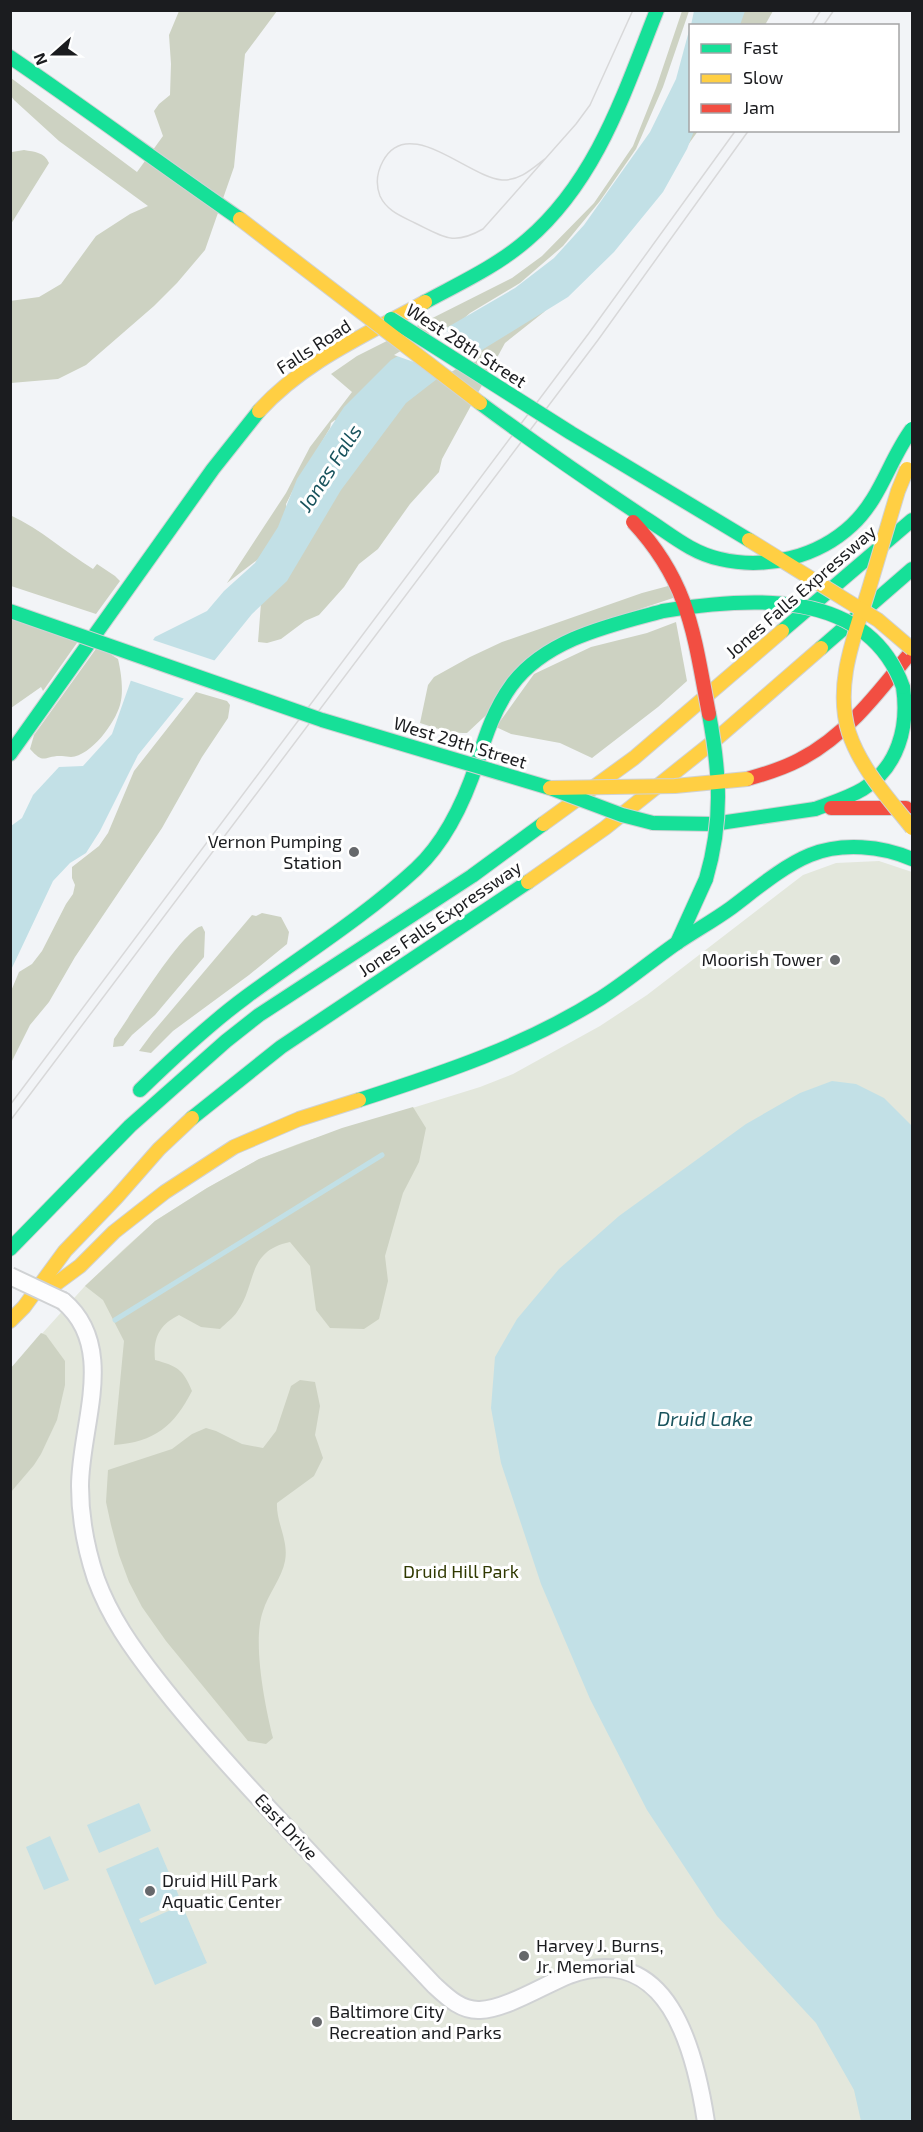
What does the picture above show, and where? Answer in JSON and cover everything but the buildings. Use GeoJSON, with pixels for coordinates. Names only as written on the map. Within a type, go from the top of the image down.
{"type":"FeatureCollection","features":[{"type":"Feature","properties":{"kind":"main road","name":"Falls Road"},"geometry":{"type":"LineString","coordinates":[[10,754],[232,442],[279,391],[331,354],[391,322],[505,255],[526,241],[565,202],[584,177],[607,133],[657,10]]}},
{"type":"Feature","properties":{"kind":"main road","name":"West 28th Street"},"geometry":{"type":"LineString","coordinates":[[10,57],[240,219],[485,380],[841,596],[878,620],[912,649]]}},
{"type":"Feature","properties":{"kind":"main road"},"geometry":{"type":"LineString","coordinates":[[240,219],[460,388],[572,470],[703,555],[735,563],[759,564],[821,546],[838,537],[876,495],[895,453],[912,429]]}},
{"type":"Feature","properties":{"kind":"main road"},"geometry":{"type":"LineString","coordinates":[[912,458],[898,491],[852,645],[843,700],[850,733],[858,752],[871,774],[912,828]]}},
{"type":"Feature","properties":{"kind":"main road"},"geometry":{"type":"LineString","coordinates":[[572,470],[640,529],[660,554],[678,587],[689,614],[717,760],[720,790],[715,848],[706,879],[677,943]]}},
{"type":"Feature","properties":{"kind":"main road","name":"Jones Falls Expressway"},"geometry":{"type":"LineString","coordinates":[[10,1249],[89,1167],[193,1068],[260,1015],[447,892],[634,758],[912,520]]}},
{"type":"Feature","properties":{"kind":"main road","name":"Jones Falls Expressway"},"geometry":{"type":"LineString","coordinates":[[10,1321],[24,1307],[65,1251],[159,1149],[201,1109],[281,1047],[492,908],[605,828],[714,741],[912,569]]}},
{"type":"Feature","properties":{"kind":"main road"},"geometry":{"type":"LineString","coordinates":[[129,1100],[170,1060],[215,1022],[371,906],[410,875],[431,853],[446,835],[466,793],[500,703],[526,670],[544,655],[590,632],[663,611],[692,600],[739,590],[764,589]]}},
{"type":"Feature","properties":{"kind":"main road"},"geometry":{"type":"LineString","coordinates":[[806,589],[841,596]]}},
{"type":"Feature","properties":{"kind":"main road"},"geometry":{"type":"LineString","coordinates":[[663,611],[729,601],[762,600],[793,603],[836,616],[862,631],[886,651],[897,669],[907,704],[902,738],[886,768],[875,780],[862,789],[815,809]]}},
{"type":"Feature","properties":{"kind":"main road","name":"West 29th Street"},"geometry":{"type":"LineString","coordinates":[[10,611],[322,720],[549,788],[622,815],[653,823],[712,824],[815,809],[912,808]]}},
{"type":"Feature","properties":{"kind":"main road"},"geometry":{"type":"LineString","coordinates":[[549,788],[663,787],[747,779],[786,767],[810,755],[836,737],[887,681],[912,649]]}},
{"type":"Feature","properties":{"kind":"main road"},"geometry":{"type":"LineString","coordinates":[[24,1307],[80,1266],[114,1232],[165,1192],[234,1147],[299,1119],[501,1052],[601,998],[677,943],[809,855],[829,849],[848,847],[878,848],[912,859]]}},
{"type":"Feature","properties":{"kind":"main road"},"geometry":{"type":"LineString","coordinates":[[26,1232],[57,1181]]}},
{"type":"Feature","properties":{"kind":"street","name":"East Drive"},"geometry":{"type":"LineString","coordinates":[[10,1276],[63,1301],[72,1309],[85,1328],[92,1355],[91,1394],[81,1457],[80,1485],[83,1531],[96,1580],[114,1620],[128,1641],[212,1748],[434,1985],[453,2002],[463,2007],[482,2011],[512,2001],[582,1971],[599,1968],[617,1969],[644,1981],[658,1992],[681,2025],[696,2067],[706,2121]]}},
{"type":"Feature","properties":{"kind":"green space"},"geometry":{"type":"Polygon","coordinates":[[[179,11],[277,11],[245,54],[234,167],[205,250],[154,306],[86,365],[58,379],[11,383],[10,301],[39,297],[61,284],[96,236],[130,214],[148,206],[59,141],[14,100],[11,96],[11,78],[137,172],[163,136],[154,111],[170,95],[169,35],[179,11]]]}},
{"type":"Feature","properties":{"kind":"green space"},"geometry":{"type":"Polygon","coordinates":[[[682,11],[689,11],[663,87],[636,149],[600,201],[563,246],[520,283],[470,313],[345,424],[335,420],[331,423],[292,492],[286,504],[287,512],[265,554],[227,583],[286,493],[310,447],[352,392],[331,374],[357,356],[512,278],[542,256],[594,203],[633,146],[656,88],[682,11]]]}},
{"type":"Feature","properties":{"kind":"green space"},"geometry":{"type":"Polygon","coordinates":[[[732,11],[773,11],[766,24],[728,24],[732,11]]]}},
{"type":"Feature","properties":{"kind":"green space"},"geometry":{"type":"Polygon","coordinates":[[[690,132],[697,132],[544,312],[505,343],[442,459],[439,472],[410,504],[378,549],[359,564],[344,587],[319,615],[305,621],[281,639],[267,643],[258,642],[261,603],[315,497],[429,378],[690,132]]]}},
{"type":"Feature","properties":{"kind":"green space"},"geometry":{"type":"Polygon","coordinates":[[[24,150],[42,155],[49,163],[11,224],[11,156],[12,152],[24,150]]]}},
{"type":"Feature","properties":{"kind":"green space"},"geometry":{"type":"Polygon","coordinates":[[[10,515],[32,527],[93,569],[97,564],[120,581],[96,614],[11,586],[10,515]]]}},
{"type":"Feature","properties":{"kind":"green space"},"geometry":{"type":"Polygon","coordinates":[[[683,582],[688,593],[577,630],[467,733],[449,732],[420,723],[428,685],[434,677],[470,657],[502,642],[642,593],[683,582]]]}},
{"type":"Feature","properties":{"kind":"green space"},"geometry":{"type":"Polygon","coordinates":[[[11,617],[79,640],[43,691],[41,687],[11,708],[11,617]]]}},
{"type":"Feature","properties":{"kind":"green space"},"geometry":{"type":"Polygon","coordinates":[[[676,622],[687,681],[658,707],[592,758],[560,743],[511,734],[496,727],[534,674],[591,647],[647,633],[676,622]]]}},
{"type":"Feature","properties":{"kind":"green space"},"geometry":{"type":"Polygon","coordinates":[[[98,646],[118,659],[119,664],[122,694],[113,721],[94,745],[79,755],[39,757],[30,749],[34,735],[98,646]]]}},
{"type":"Feature","properties":{"kind":"green space"},"geometry":{"type":"Polygon","coordinates":[[[196,692],[227,701],[230,705],[228,718],[202,757],[162,828],[75,957],[49,1002],[30,1025],[11,1063],[11,991],[19,972],[32,964],[42,951],[73,894],[75,885],[72,878],[72,867],[99,846],[108,833],[134,771],[196,692]]]}},
{"type":"Feature","properties":{"kind":"green space","name":"Druid Hill Park"},"geometry":{"type":"Polygon","coordinates":[[[879,861],[912,872],[912,2121],[11,2121],[11,1368],[85,1286],[125,1248],[155,1221],[207,1188],[259,1159],[303,1142],[480,1087],[513,1074],[600,1026],[647,995],[803,875],[836,863],[879,861]]]}},
{"type":"Feature","properties":{"kind":"green space"},"geometry":{"type":"Polygon","coordinates":[[[262,913],[281,917],[289,932],[287,944],[173,1031],[151,1053],[139,1051],[252,915],[262,913]]]}},
{"type":"Feature","properties":{"kind":"green space"},"geometry":{"type":"Polygon","coordinates":[[[202,926],[205,932],[204,957],[155,1015],[123,1046],[113,1047],[114,1039],[169,958],[193,931],[202,926]]]}},
{"type":"Feature","properties":{"kind":"green space"},"geometry":{"type":"Polygon","coordinates":[[[413,1107],[426,1128],[419,1162],[403,1193],[385,1256],[388,1281],[379,1319],[364,1329],[330,1328],[316,1310],[310,1266],[290,1242],[276,1246],[259,1261],[243,1302],[220,1329],[201,1327],[179,1315],[162,1328],[156,1339],[155,1360],[178,1369],[186,1378],[192,1391],[178,1414],[162,1430],[141,1440],[114,1445],[124,1341],[103,1300],[85,1286],[155,1221],[259,1159],[342,1128],[413,1107]]]}},
{"type":"Feature","properties":{"kind":"green space"},"geometry":{"type":"Polygon","coordinates":[[[41,1333],[46,1335],[65,1361],[65,1385],[57,1420],[41,1454],[11,1492],[11,1368],[41,1333]]]}},
{"type":"Feature","properties":{"kind":"green space"},"geometry":{"type":"Polygon","coordinates":[[[300,1380],[315,1382],[320,1406],[315,1435],[323,1458],[314,1476],[277,1503],[286,1553],[285,1561],[263,1611],[259,1639],[263,1692],[273,1738],[266,1744],[248,1741],[166,1641],[142,1607],[129,1582],[111,1525],[106,1502],[108,1470],[172,1449],[192,1434],[206,1428],[242,1444],[263,1448],[276,1431],[291,1386],[300,1380]]]}},
{"type":"Feature","properties":{"kind":"water"},"geometry":{"type":"Polygon","coordinates":[[[694,10],[745,11],[740,24],[691,24],[694,10]]]}},
{"type":"Feature","properties":{"kind":"water","name":"Jones Falls"},"geometry":{"type":"Polygon","coordinates":[[[689,31],[689,132],[694,132],[687,149],[663,192],[614,252],[568,297],[446,372],[406,403],[341,490],[287,581],[252,614],[138,755],[100,831],[86,853],[70,863],[53,881],[11,970],[11,826],[22,818],[33,795],[59,767],[83,766],[112,734],[136,666],[155,637],[207,611],[224,591],[255,563],[278,527],[297,479],[344,407],[391,360],[515,288],[554,258],[584,225],[650,132],[676,79],[689,31]]]}},
{"type":"Feature","properties":{"kind":"water","name":"Druid Lake"},"geometry":{"type":"Polygon","coordinates":[[[832,1081],[856,1084],[884,1098],[912,1126],[912,2121],[861,2121],[854,2090],[816,2023],[717,1916],[647,1810],[590,1699],[541,1584],[501,1463],[491,1408],[495,1357],[517,1319],[559,1269],[619,1216],[746,1124],[800,1093],[832,1081]]]}},
{"type":"Feature","properties":{"kind":"water"},"geometry":{"type":"Polygon","coordinates":[[[139,1803],[151,1831],[99,1853],[87,1825],[139,1803]]]}},
{"type":"Feature","properties":{"kind":"water"},"geometry":{"type":"Polygon","coordinates":[[[50,1836],[69,1880],[44,1890],[26,1847],[50,1836]]]}},
{"type":"Feature","properties":{"kind":"water"},"geometry":{"type":"Polygon","coordinates":[[[158,1847],[181,1901],[139,1919],[141,1923],[182,1905],[207,1963],[155,1985],[106,1869],[158,1847]]]}},
{"type":"Feature","properties":{"kind":"pier"},"geometry":{"type":"Polygon","coordinates":[[[440,327],[482,353],[448,374],[394,355],[440,327]]]}},
{"type":"Feature","properties":{"kind":"pier"},"geometry":{"type":"Polygon","coordinates":[[[150,639],[219,662],[188,700],[129,680],[134,665],[150,639]]]}},
{"type":"Feature","properties":{"kind":"waterway"},"geometry":{"type":"LineString","coordinates":[[115,1320],[382,1155]]}},
{"type":"Feature","properties":{"kind":"tram line"},"geometry":{"type":"LineString","coordinates":[[546,158],[541,162],[531,170],[520,176],[502,180],[488,176],[439,152],[423,146],[407,144],[394,148],[383,161],[377,182],[380,196],[390,209],[441,236],[464,237],[483,229],[576,124],[590,105],[633,10]]}},
{"type":"Feature","properties":{"kind":"tram line"},"geometry":{"type":"LineString","coordinates":[[812,24],[821,10]]}},
{"type":"Feature","properties":{"kind":"tram line"},"geometry":{"type":"LineString","coordinates":[[824,24],[834,10]]}},
{"type":"Feature","properties":{"kind":"tram line"},"geometry":{"type":"LineString","coordinates":[[10,1105],[589,333],[735,132]]}},
{"type":"Feature","properties":{"kind":"tram line"},"geometry":{"type":"LineString","coordinates":[[10,1121],[598,340],[748,132]]}},
{"type":"Feature","properties":{"kind":"traffic: fast"},"geometry":{"type":"LineString","coordinates":[[425,302],[478,274],[527,240],[572,190],[606,134],[657,10]]}},
{"type":"Feature","properties":{"kind":"traffic: fast"},"geometry":{"type":"LineString","coordinates":[[10,57],[240,219]]}},
{"type":"Feature","properties":{"kind":"traffic: fast"},"geometry":{"type":"LineString","coordinates":[[391,319],[571,433],[749,540]]}},
{"type":"Feature","properties":{"kind":"traffic: fast"},"geometry":{"type":"LineString","coordinates":[[480,403],[562,462],[681,542],[709,556],[737,562],[773,562],[790,558],[807,553],[838,536],[852,525],[870,503],[912,429]]}},
{"type":"Feature","properties":{"kind":"traffic: fast"},"geometry":{"type":"LineString","coordinates":[[10,754],[213,469],[259,411]]}},
{"type":"Feature","properties":{"kind":"traffic: fast"},"geometry":{"type":"LineString","coordinates":[[782,631],[912,520]]}},
{"type":"Feature","properties":{"kind":"traffic: fast"},"geometry":{"type":"LineString","coordinates":[[821,648],[912,569]]}},
{"type":"Feature","properties":{"kind":"traffic: fast"},"geometry":{"type":"LineString","coordinates":[[663,611],[731,603],[767,603],[801,606],[834,615],[862,631],[886,654],[903,687]]}},
{"type":"Feature","properties":{"kind":"traffic: fast"},"geometry":{"type":"LineString","coordinates":[[10,611],[322,720],[550,788],[622,815],[653,823]]}},
{"type":"Feature","properties":{"kind":"traffic: fast"},"geometry":{"type":"LineString","coordinates":[[140,1090],[218,1019],[376,903],[427,858],[454,819],[500,703],[525,670],[542,656],[580,636],[663,611]]}},
{"type":"Feature","properties":{"kind":"traffic: fast"},"geometry":{"type":"LineString","coordinates":[[815,809],[863,789],[875,780],[893,758],[904,717],[903,687]]}},
{"type":"Feature","properties":{"kind":"traffic: fast"},"geometry":{"type":"LineString","coordinates":[[706,879],[715,837],[718,797],[716,757],[709,714]]}},
{"type":"Feature","properties":{"kind":"traffic: fast"},"geometry":{"type":"LineString","coordinates":[[653,823],[713,824],[815,809]]}},
{"type":"Feature","properties":{"kind":"traffic: fast"},"geometry":{"type":"LineString","coordinates":[[10,1249],[130,1126],[226,1041],[259,1015],[472,876],[543,824]]}},
{"type":"Feature","properties":{"kind":"traffic: fast"},"geometry":{"type":"LineString","coordinates":[[359,1100],[483,1057],[572,1015],[610,992],[779,872],[810,855],[835,848],[862,847],[888,851],[912,859]]}},
{"type":"Feature","properties":{"kind":"traffic: fast"},"geometry":{"type":"LineString","coordinates":[[677,943],[706,879]]}},
{"type":"Feature","properties":{"kind":"traffic: fast"},"geometry":{"type":"LineString","coordinates":[[192,1118],[281,1047],[528,882]]}},
{"type":"Feature","properties":{"kind":"traffic: slow"},"geometry":{"type":"LineString","coordinates":[[240,219],[480,403]]}},
{"type":"Feature","properties":{"kind":"traffic: slow"},"geometry":{"type":"LineString","coordinates":[[259,411],[277,393],[316,363],[425,302]]}},
{"type":"Feature","properties":{"kind":"traffic: slow"},"geometry":{"type":"LineString","coordinates":[[907,469],[898,491],[852,644],[844,697],[845,715],[854,746],[876,783],[912,828]]}},
{"type":"Feature","properties":{"kind":"traffic: slow"},"geometry":{"type":"LineString","coordinates":[[749,540],[878,620],[912,649]]}},
{"type":"Feature","properties":{"kind":"traffic: slow"},"geometry":{"type":"LineString","coordinates":[[543,824],[634,758],[782,631]]}},
{"type":"Feature","properties":{"kind":"traffic: slow"},"geometry":{"type":"LineString","coordinates":[[528,882],[605,828],[714,741],[821,648]]}},
{"type":"Feature","properties":{"kind":"traffic: slow"},"geometry":{"type":"LineString","coordinates":[[550,788],[675,786],[747,779]]}},
{"type":"Feature","properties":{"kind":"traffic: slow"},"geometry":{"type":"LineString","coordinates":[[46,1291],[80,1266],[114,1232],[165,1192],[234,1147],[299,1119],[359,1100]]}},
{"type":"Feature","properties":{"kind":"traffic: slow"},"geometry":{"type":"LineString","coordinates":[[10,1321],[24,1307],[65,1251],[159,1149],[192,1118]]}},
{"type":"Feature","properties":{"kind":"traffic: jam"},"geometry":{"type":"LineString","coordinates":[[633,522],[667,567],[678,589],[693,635],[709,714]]}},
{"type":"Feature","properties":{"kind":"traffic: jam"},"geometry":{"type":"LineString","coordinates":[[747,779],[793,763],[832,739],[861,712],[911,652]]}},
{"type":"Feature","properties":{"kind":"traffic: jam"},"geometry":{"type":"LineString","coordinates":[[831,808],[906,808]]}},
{"type":"Feature","properties":{"kind":"place","name":"Vernon Pumping Station"},"geometry":{"type":"Point","coordinates":[354,852]}},
{"type":"Feature","properties":{"kind":"place","name":"Moorish Tower"},"geometry":{"type":"Point","coordinates":[835,960]}},
{"type":"Feature","properties":{"kind":"place","name":"Druid Hill Park Aquatic Center"},"geometry":{"type":"Point","coordinates":[150,1891]}},
{"type":"Feature","properties":{"kind":"place","name":"Harvey J. Burns, Jr. Memorial"},"geometry":{"type":"Point","coordinates":[524,1956]}},
{"type":"Feature","properties":{"kind":"place","name":"Baltimore City Recreation and Parks"},"geometry":{"type":"Point","coordinates":[317,2022]}}]}
